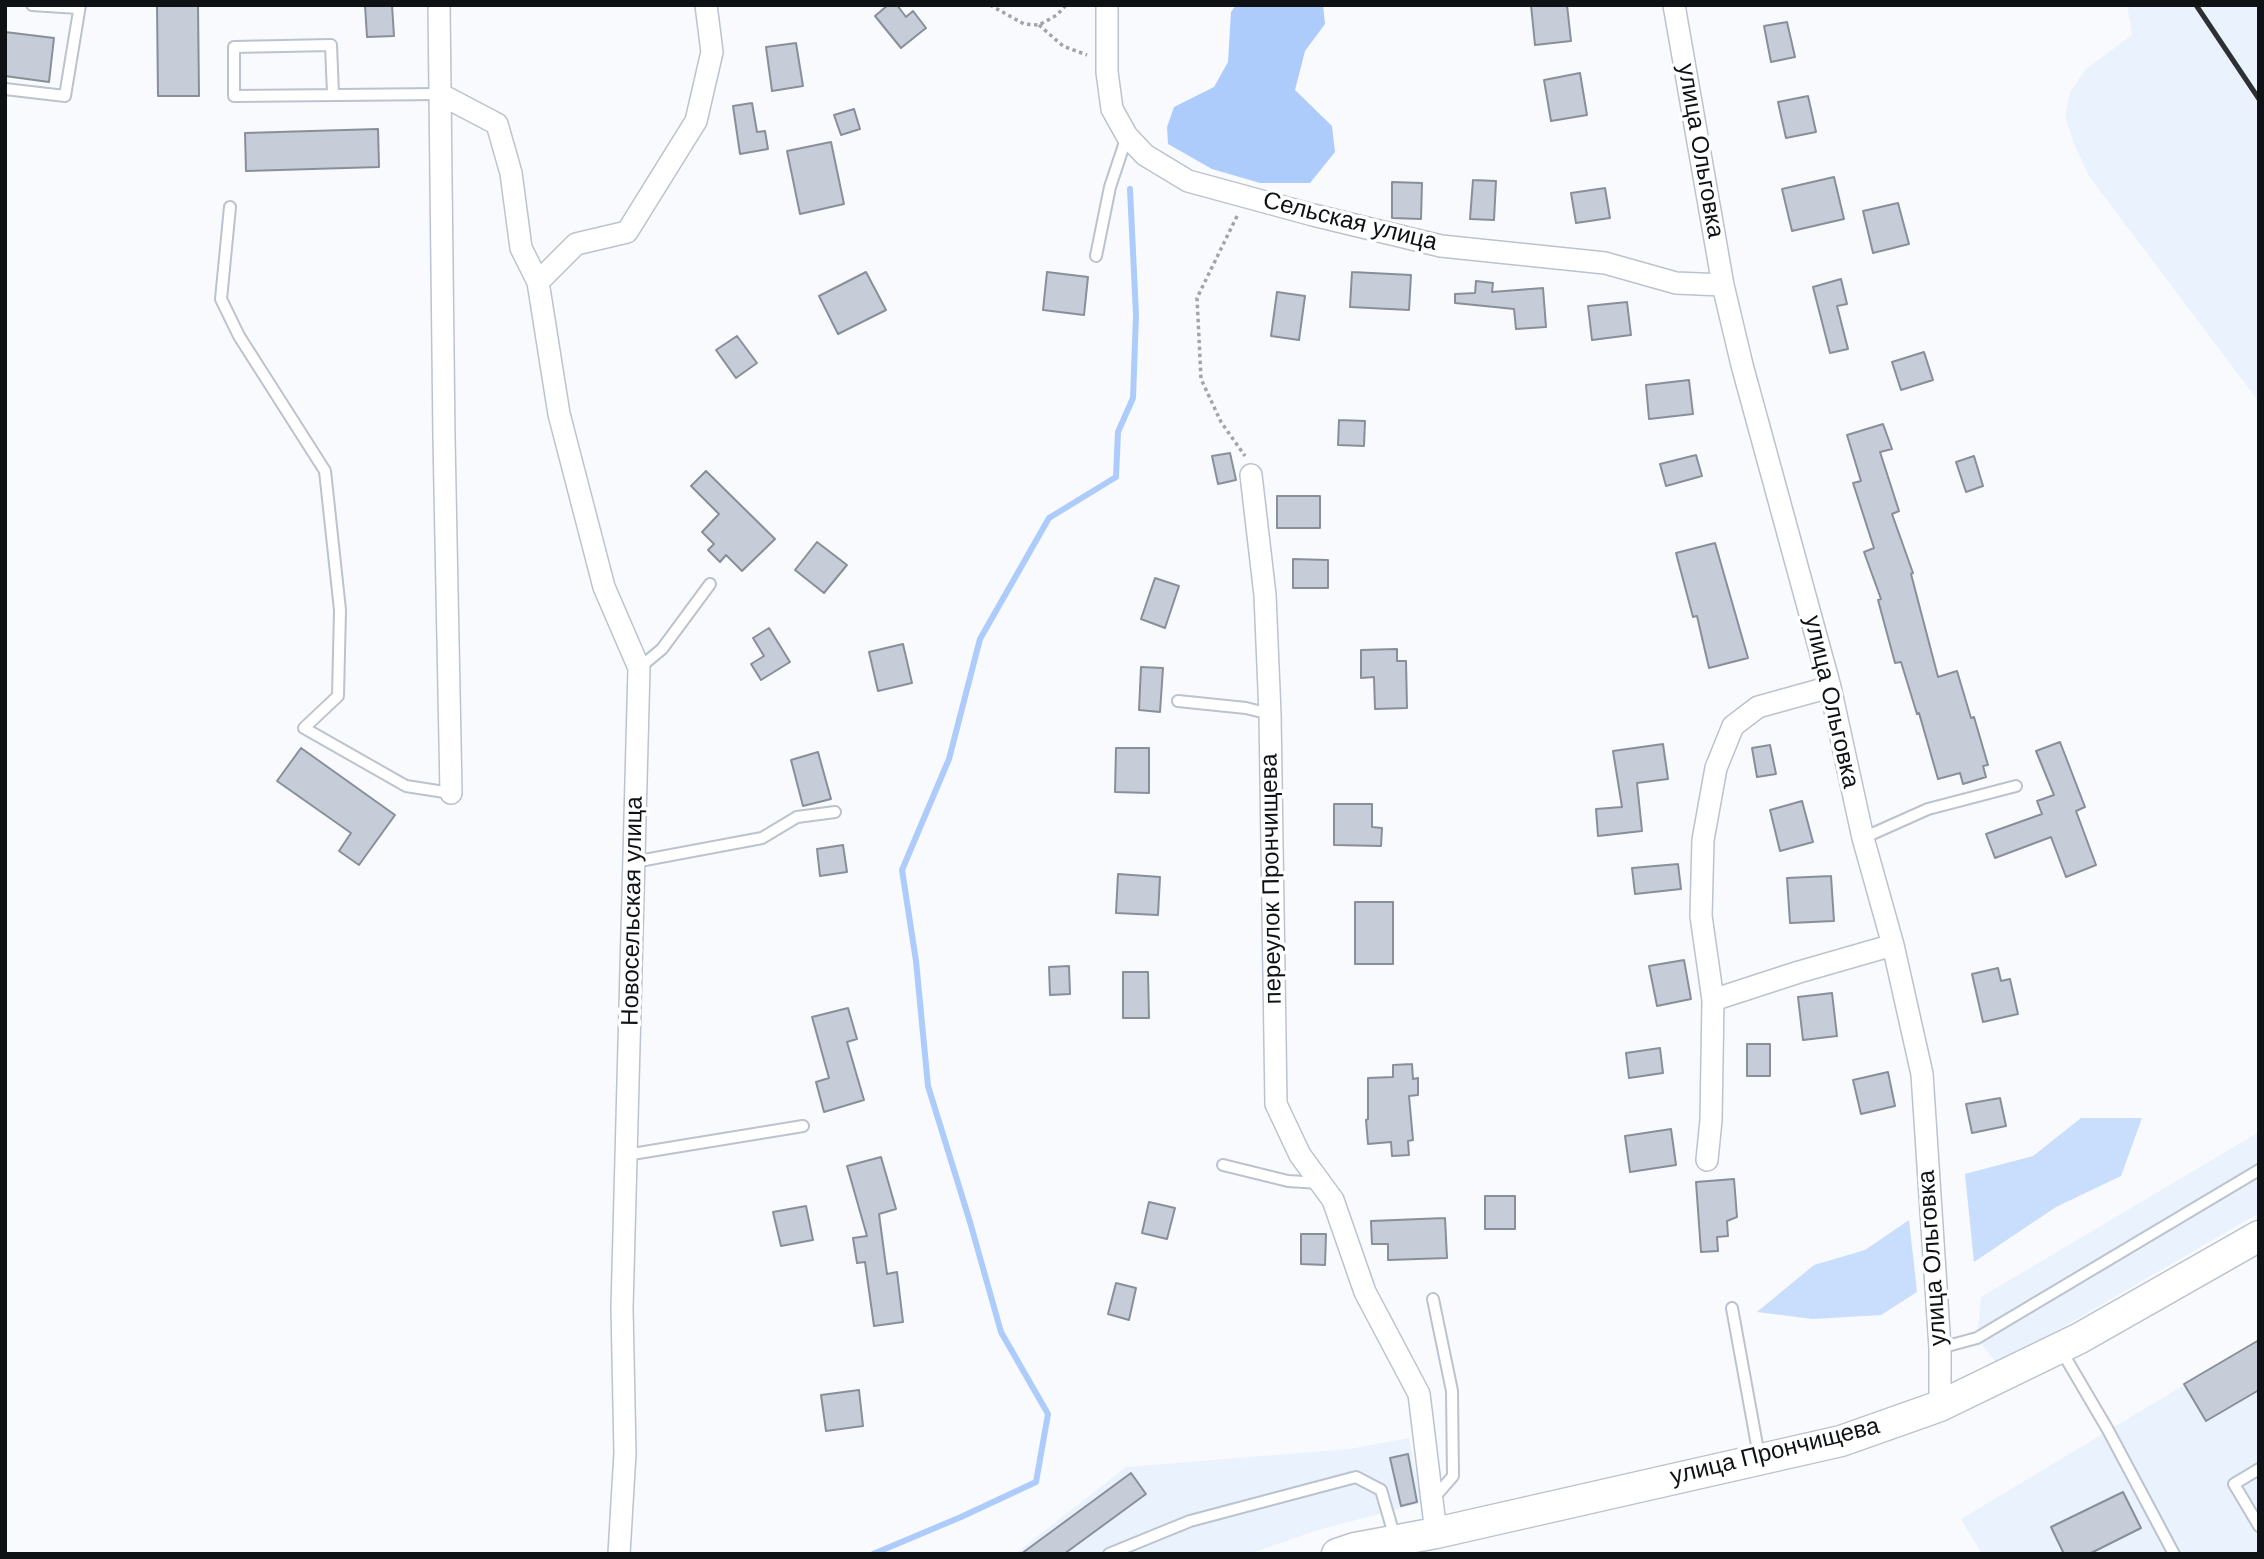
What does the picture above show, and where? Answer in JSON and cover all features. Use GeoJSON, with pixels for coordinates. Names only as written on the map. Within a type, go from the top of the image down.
{"type":"FeatureCollection","features":[{"type":"Feature","properties":{"kind":"street"},"geometry":{"type":"LineString","coordinates":[[439,5],[451,793]]}},
{"type":"Feature","properties":{"kind":"street"},"geometry":{"type":"LineString","coordinates":[[538,282],[576,244],[627,232],[696,121],[712,52],[706,5]]}},
{"type":"Feature","properties":{"kind":"street","name":"Сельская улица"},"geometry":{"type":"LineString","coordinates":[[1107,5],[1107,72],[1112,109],[1127,136],[1144,155],[1188,181],[1441,246],[1605,263],[1675,283],[1723,285]]}},
{"type":"Feature","properties":{"kind":"street","name":"улица Ольговка"},"geometry":{"type":"LineString","coordinates":[[1674,5],[1723,285],[1742,365],[1830,687],[1863,838],[1893,945],[1922,1074],[1940,1348],[1940,1406]]}},
{"type":"Feature","properties":{"kind":"street","name":"Новосельская улица"},"geometry":{"type":"LineString","coordinates":[[440,94],[497,124],[511,173],[521,248],[538,282],[559,414],[604,587],[639,668],[622,1308],[625,1453],[619,1554]]}},
{"type":"Feature","properties":{"kind":"street","name":"переулок Прончищева"},"geometry":{"type":"LineString","coordinates":[[1251,475],[1265,595],[1270,714],[1276,1104],[1300,1155],[1333,1200],[1365,1292],[1419,1394],[1436,1533]]}},
{"type":"Feature","properties":{"kind":"street"},"geometry":{"type":"LineString","coordinates":[[1707,1160],[1711,1120],[1713,1000],[1702,916],[1703,840],[1716,768],[1733,726],[1758,707],[1830,687]]}},
{"type":"Feature","properties":{"kind":"street"},"geometry":{"type":"LineString","coordinates":[[1713,1000],[1893,945]]}},
{"type":"Feature","properties":{"kind":"street","name":"улица Прончищева"},"geometry":{"type":"LineString","coordinates":[[1337,1554],[1840,1441],[1940,1406],[2060,1348],[2259,1236]]}},
{"type":"Feature","properties":{"kind":"lane"},"geometry":{"type":"LineString","coordinates":[[5,89],[65,96],[79,7],[32,5]]}},
{"type":"Feature","properties":{"kind":"lane"},"geometry":{"type":"LineString","coordinates":[[333,94],[331,45],[234,47],[233,96],[440,94]]}},
{"type":"Feature","properties":{"kind":"lane"},"geometry":{"type":"LineString","coordinates":[[1096,256],[1110,187],[1127,136]]}},
{"type":"Feature","properties":{"kind":"lane"},"geometry":{"type":"LineString","coordinates":[[230,207],[221,299],[239,336],[326,471],[340,610],[338,696],[304,727],[406,786],[451,793]]}},
{"type":"Feature","properties":{"kind":"lane"},"geometry":{"type":"LineString","coordinates":[[639,668],[662,649],[710,584]]}},
{"type":"Feature","properties":{"kind":"lane"},"geometry":{"type":"LineString","coordinates":[[1178,701],[1247,708],[1270,714]]}},
{"type":"Feature","properties":{"kind":"lane"},"geometry":{"type":"LineString","coordinates":[[1863,838],[1928,809],[2015,786]]}},
{"type":"Feature","properties":{"kind":"lane"},"geometry":{"type":"LineString","coordinates":[[634,862],[762,838],[797,817],[835,813]]}},
{"type":"Feature","properties":{"kind":"lane"},"geometry":{"type":"LineString","coordinates":[[626,1155],[803,1126]]}},
{"type":"Feature","properties":{"kind":"lane"},"geometry":{"type":"LineString","coordinates":[[1223,1165],[1288,1181],[1320,1183]]}},
{"type":"Feature","properties":{"kind":"lane"},"geometry":{"type":"LineString","coordinates":[[1940,1348],[1978,1338],[2259,1170]]}},
{"type":"Feature","properties":{"kind":"lane"},"geometry":{"type":"LineString","coordinates":[[1432,1501],[1453,1476],[1451,1391],[1433,1299]]}},
{"type":"Feature","properties":{"kind":"lane"},"geometry":{"type":"LineString","coordinates":[[1732,1308],[1759,1460]]}},
{"type":"Feature","properties":{"kind":"lane"},"geometry":{"type":"LineString","coordinates":[[2060,1348],[2108,1430],[2174,1554]]}},
{"type":"Feature","properties":{"kind":"lane"},"geometry":{"type":"LineString","coordinates":[[2259,1469],[2234,1484],[2259,1526]]}},
{"type":"Feature","properties":{"kind":"lane"},"geometry":{"type":"LineString","coordinates":[[1109,1554],[1190,1521],[1356,1477],[1381,1490],[1395,1540]]}},
{"type":"Feature","properties":{"kind":"path"},"geometry":{"type":"LineString","coordinates":[[990,5],[1024,24],[1039,25],[1057,15],[1066,5]]}},
{"type":"Feature","properties":{"kind":"path"},"geometry":{"type":"LineString","coordinates":[[1039,25],[1063,46],[1093,57]]}},
{"type":"Feature","properties":{"kind":"path"},"geometry":{"type":"LineString","coordinates":[[1239,213],[1197,298],[1201,379],[1221,422],[1246,458],[1251,475]]}},
{"type":"Feature","properties":{"kind":"shaded area"},"geometry":{"type":"Polygon","coordinates":[[[1236,5],[1323,5],[1325,24],[1305,51],[1295,90],[1332,126],[1335,152],[1310,183],[1260,183],[1212,169],[1168,144],[1167,127],[1174,107],[1214,87],[1228,62],[1231,12],[1236,5]]]}},
{"type":"Feature","properties":{"kind":"shaded area"},"geometry":{"type":"Polygon","coordinates":[[[2127,5],[2259,5],[2259,402],[2089,176],[2065,117],[2070,92],[2086,69],[2132,35],[2127,5]]]}},
{"type":"Feature","properties":{"kind":"shaded area"},"geometry":{"type":"Polygon","coordinates":[[[2081,1118],[2142,1118],[2121,1176],[2056,1207],[1974,1262],[1965,1174],[2033,1156],[2081,1118]]]}},
{"type":"Feature","properties":{"kind":"shaded area"},"geometry":{"type":"Polygon","coordinates":[[[2259,1132],[2259,1213],[1998,1365],[1977,1338],[1981,1297],[2259,1132]]]}},
{"type":"Feature","properties":{"kind":"shaded area"},"geometry":{"type":"Polygon","coordinates":[[[1909,1220],[1917,1292],[1881,1315],[1813,1319],[1757,1312],[1814,1265],[1865,1250],[1909,1220]]]}},
{"type":"Feature","properties":{"kind":"shaded area"},"geometry":{"type":"Polygon","coordinates":[[[2259,1340],[2259,1554],[1982,1554],[1961,1519],[2259,1340]]]}},
{"type":"Feature","properties":{"kind":"shaded area"},"geometry":{"type":"Polygon","coordinates":[[[1409,1438],[1422,1503],[1321,1529],[1249,1554],[1015,1554],[1126,1467],[1350,1449],[1409,1438]]]}},
{"type":"Feature","properties":{"kind":"building"},"geometry":{"type":"Polygon","coordinates":[[[157,5],[198,5],[199,96],[158,96],[157,5]]]}},
{"type":"Feature","properties":{"kind":"building"},"geometry":{"type":"Polygon","coordinates":[[[365,5],[392,5],[394,36],[367,37],[365,5]]]}},
{"type":"Feature","properties":{"kind":"building"},"geometry":{"type":"Polygon","coordinates":[[[888,5],[897,5],[906,17],[913,11],[926,28],[901,48],[875,16],[888,5]]]}},
{"type":"Feature","properties":{"kind":"building"},"geometry":{"type":"Polygon","coordinates":[[[1531,5],[1567,5],[1571,41],[1535,45],[1531,5]]]}},
{"type":"Feature","properties":{"kind":"building"},"geometry":{"type":"Polygon","coordinates":[[[1787,22],[1795,57],[1771,62],[1764,26],[1787,22]]]}},
{"type":"Feature","properties":{"kind":"building"},"geometry":{"type":"Polygon","coordinates":[[[5,32],[54,38],[49,82],[5,76],[5,32]]]}},
{"type":"Feature","properties":{"kind":"building"},"geometry":{"type":"Polygon","coordinates":[[[796,43],[803,86],[772,91],[766,47],[796,43]]]}},
{"type":"Feature","properties":{"kind":"building"},"geometry":{"type":"Polygon","coordinates":[[[1580,73],[1587,115],[1551,121],[1544,80],[1580,73]]]}},
{"type":"Feature","properties":{"kind":"building"},"geometry":{"type":"Polygon","coordinates":[[[1808,96],[1816,132],[1786,138],[1778,102],[1808,96]]]}},
{"type":"Feature","properties":{"kind":"building"},"geometry":{"type":"Polygon","coordinates":[[[752,103],[757,132],[765,131],[768,149],[740,154],[733,106],[752,103]]]}},
{"type":"Feature","properties":{"kind":"building"},"geometry":{"type":"Polygon","coordinates":[[[854,109],[860,129],[841,135],[834,115],[854,109]]]}},
{"type":"Feature","properties":{"kind":"building"},"geometry":{"type":"Polygon","coordinates":[[[378,129],[379,167],[246,171],[245,133],[378,129]]]}},
{"type":"Feature","properties":{"kind":"building"},"geometry":{"type":"Polygon","coordinates":[[[831,142],[844,204],[800,214],[787,151],[831,142]]]}},
{"type":"Feature","properties":{"kind":"building"},"geometry":{"type":"Polygon","coordinates":[[[1834,177],[1844,219],[1792,231],[1782,189],[1834,177]]]}},
{"type":"Feature","properties":{"kind":"building"},"geometry":{"type":"Polygon","coordinates":[[[1473,180],[1496,181],[1494,220],[1470,219],[1473,180]]]}},
{"type":"Feature","properties":{"kind":"building"},"geometry":{"type":"Polygon","coordinates":[[[1392,182],[1422,183],[1421,219],[1392,218],[1392,182]]]}},
{"type":"Feature","properties":{"kind":"building"},"geometry":{"type":"Polygon","coordinates":[[[1605,188],[1610,218],[1576,223],[1571,193],[1605,188]]]}},
{"type":"Feature","properties":{"kind":"building"},"geometry":{"type":"Polygon","coordinates":[[[1898,203],[1909,244],[1873,253],[1863,211],[1898,203]]]}},
{"type":"Feature","properties":{"kind":"building"},"geometry":{"type":"Polygon","coordinates":[[[866,272],[886,310],[838,334],[819,296],[866,272]]]}},
{"type":"Feature","properties":{"kind":"building"},"geometry":{"type":"Polygon","coordinates":[[[1047,272],[1088,277],[1084,315],[1043,310],[1047,272]]]}},
{"type":"Feature","properties":{"kind":"building"},"geometry":{"type":"Polygon","coordinates":[[[1352,272],[1411,275],[1409,310],[1350,307],[1352,272]]]}},
{"type":"Feature","properties":{"kind":"building"},"geometry":{"type":"Polygon","coordinates":[[[1841,279],[1847,304],[1837,306],[1848,349],[1830,353],[1813,287],[1841,279]]]}},
{"type":"Feature","properties":{"kind":"building"},"geometry":{"type":"Polygon","coordinates":[[[1476,281],[1493,283],[1492,292],[1543,288],[1546,327],[1516,329],[1514,309],[1455,303],[1455,294],[1475,293],[1476,281]]]}},
{"type":"Feature","properties":{"kind":"building"},"geometry":{"type":"Polygon","coordinates":[[[1277,292],[1305,296],[1299,340],[1271,336],[1277,292]]]}},
{"type":"Feature","properties":{"kind":"building"},"geometry":{"type":"Polygon","coordinates":[[[1627,302],[1631,335],[1592,340],[1588,306],[1627,302]]]}},
{"type":"Feature","properties":{"kind":"building"},"geometry":{"type":"Polygon","coordinates":[[[737,336],[757,363],[736,378],[716,350],[737,336]]]}},
{"type":"Feature","properties":{"kind":"building"},"geometry":{"type":"Polygon","coordinates":[[[1924,352],[1933,380],[1901,390],[1892,362],[1924,352]]]}},
{"type":"Feature","properties":{"kind":"building"},"geometry":{"type":"Polygon","coordinates":[[[1689,380],[1693,414],[1649,419],[1646,385],[1689,380]]]}},
{"type":"Feature","properties":{"kind":"building"},"geometry":{"type":"Polygon","coordinates":[[[1339,420],[1365,421],[1364,446],[1338,445],[1339,420]]]}},
{"type":"Feature","properties":{"kind":"building"},"geometry":{"type":"Polygon","coordinates":[[[1883,424],[1892,449],[1880,452],[1899,511],[1892,514],[1913,573],[1911,574],[1938,677],[1957,671],[1988,765],[1983,766],[1986,777],[1963,784],[1960,773],[1938,779],[1901,662],[1895,663],[1878,600],[1881,599],[1864,552],[1874,548],[1853,483],[1861,481],[1847,435],[1883,424]]]}},
{"type":"Feature","properties":{"kind":"building"},"geometry":{"type":"Polygon","coordinates":[[[1230,453],[1236,480],[1218,484],[1212,456],[1230,453]]]}},
{"type":"Feature","properties":{"kind":"building"},"geometry":{"type":"Polygon","coordinates":[[[1696,455],[1702,476],[1666,486],[1660,464],[1696,455]]]}},
{"type":"Feature","properties":{"kind":"building"},"geometry":{"type":"Polygon","coordinates":[[[1974,456],[1983,486],[1966,492],[1956,462],[1974,456]]]}},
{"type":"Feature","properties":{"kind":"building"},"geometry":{"type":"Polygon","coordinates":[[[706,471],[775,539],[742,571],[726,555],[720,562],[708,550],[714,544],[702,532],[719,514],[691,486],[706,471]]]}},
{"type":"Feature","properties":{"kind":"building"},"geometry":{"type":"Polygon","coordinates":[[[1277,496],[1320,496],[1320,528],[1277,528],[1277,496]]]}},
{"type":"Feature","properties":{"kind":"building"},"geometry":{"type":"Polygon","coordinates":[[[817,542],[847,565],[824,593],[795,570],[817,542]]]}},
{"type":"Feature","properties":{"kind":"building"},"geometry":{"type":"Polygon","coordinates":[[[1715,543],[1748,658],[1709,668],[1697,616],[1693,617],[1676,553],[1715,543]]]}},
{"type":"Feature","properties":{"kind":"building"},"geometry":{"type":"Polygon","coordinates":[[[1293,559],[1328,560],[1328,588],[1293,588],[1293,559]]]}},
{"type":"Feature","properties":{"kind":"building"},"geometry":{"type":"Polygon","coordinates":[[[1155,578],[1179,586],[1165,628],[1141,619],[1155,578]]]}},
{"type":"Feature","properties":{"kind":"building"},"geometry":{"type":"Polygon","coordinates":[[[769,628],[790,662],[761,680],[751,664],[764,656],[753,638],[769,628]]]}},
{"type":"Feature","properties":{"kind":"building"},"geometry":{"type":"Polygon","coordinates":[[[903,644],[912,683],[878,691],[869,652],[903,644]]]}},
{"type":"Feature","properties":{"kind":"building"},"geometry":{"type":"Polygon","coordinates":[[[1397,649],[1397,661],[1406,661],[1407,708],[1375,709],[1374,677],[1361,678],[1361,650],[1397,649]]]}},
{"type":"Feature","properties":{"kind":"building"},"geometry":{"type":"Polygon","coordinates":[[[1141,667],[1163,668],[1160,712],[1139,710],[1141,667]]]}},
{"type":"Feature","properties":{"kind":"building"},"geometry":{"type":"Polygon","coordinates":[[[2060,742],[2085,807],[2076,811],[2096,865],[2066,877],[2051,837],[1995,858],[1986,834],[2042,814],[2037,801],[2054,795],[2036,751],[2060,742]]]}},
{"type":"Feature","properties":{"kind":"building"},"geometry":{"type":"Polygon","coordinates":[[[1663,744],[1668,779],[1637,783],[1642,831],[1598,836],[1596,809],[1622,807],[1613,751],[1663,744]]]}},
{"type":"Feature","properties":{"kind":"building"},"geometry":{"type":"Polygon","coordinates":[[[1770,745],[1776,774],[1757,777],[1752,748],[1770,745]]]}},
{"type":"Feature","properties":{"kind":"building"},"geometry":{"type":"Polygon","coordinates":[[[301,748],[395,815],[359,865],[339,851],[351,833],[277,781],[301,748]]]}},
{"type":"Feature","properties":{"kind":"building"},"geometry":{"type":"Polygon","coordinates":[[[1116,748],[1149,748],[1149,793],[1115,792],[1116,748]]]}},
{"type":"Feature","properties":{"kind":"building"},"geometry":{"type":"Polygon","coordinates":[[[818,752],[831,799],[803,806],[791,760],[818,752]]]}},
{"type":"Feature","properties":{"kind":"building"},"geometry":{"type":"Polygon","coordinates":[[[1802,801],[1813,842],[1780,851],[1770,810],[1802,801]]]}},
{"type":"Feature","properties":{"kind":"building"},"geometry":{"type":"Polygon","coordinates":[[[1334,804],[1372,804],[1372,827],[1382,828],[1381,846],[1334,845],[1334,804]]]}},
{"type":"Feature","properties":{"kind":"building"},"geometry":{"type":"Polygon","coordinates":[[[843,845],[847,872],[820,876],[817,849],[843,845]]]}},
{"type":"Feature","properties":{"kind":"building"},"geometry":{"type":"Polygon","coordinates":[[[1678,864],[1681,889],[1635,894],[1632,868],[1678,864]]]}},
{"type":"Feature","properties":{"kind":"building"},"geometry":{"type":"Polygon","coordinates":[[[1118,874],[1160,877],[1158,915],[1116,913],[1118,874]]]}},
{"type":"Feature","properties":{"kind":"building"},"geometry":{"type":"Polygon","coordinates":[[[1831,876],[1834,921],[1790,923],[1787,878],[1831,876]]]}},
{"type":"Feature","properties":{"kind":"building"},"geometry":{"type":"Polygon","coordinates":[[[1355,902],[1393,902],[1393,964],[1355,964],[1355,902]]]}},
{"type":"Feature","properties":{"kind":"building"},"geometry":{"type":"Polygon","coordinates":[[[1684,960],[1691,999],[1657,1006],[1649,966],[1684,960]]]}},
{"type":"Feature","properties":{"kind":"building"},"geometry":{"type":"Polygon","coordinates":[[[1069,966],[1070,994],[1050,995],[1049,967],[1069,966]]]}},
{"type":"Feature","properties":{"kind":"building"},"geometry":{"type":"Polygon","coordinates":[[[1998,968],[2001,981],[2010,979],[2018,1014],[1983,1022],[1972,974],[1998,968]]]}},
{"type":"Feature","properties":{"kind":"building"},"geometry":{"type":"Polygon","coordinates":[[[1123,972],[1148,972],[1149,1018],[1123,1018],[1123,972]]]}},
{"type":"Feature","properties":{"kind":"building"},"geometry":{"type":"Polygon","coordinates":[[[1832,993],[1837,1036],[1803,1040],[1798,997],[1832,993]]]}},
{"type":"Feature","properties":{"kind":"building"},"geometry":{"type":"Polygon","coordinates":[[[848,1008],[857,1039],[847,1042],[864,1100],[824,1112],[816,1082],[829,1078],[812,1017],[848,1008]]]}},
{"type":"Feature","properties":{"kind":"building"},"geometry":{"type":"Polygon","coordinates":[[[1747,1044],[1770,1044],[1770,1076],[1747,1076],[1747,1044]]]}},
{"type":"Feature","properties":{"kind":"building"},"geometry":{"type":"Polygon","coordinates":[[[1660,1048],[1663,1073],[1629,1078],[1626,1053],[1660,1048]]]}},
{"type":"Feature","properties":{"kind":"building"},"geometry":{"type":"Polygon","coordinates":[[[1412,1064],[1413,1079],[1418,1078],[1418,1095],[1409,1096],[1413,1140],[1408,1141],[1409,1155],[1392,1156],[1391,1142],[1368,1144],[1368,1078],[1393,1077],[1393,1065],[1412,1064]]]}},
{"type":"Feature","properties":{"kind":"building"},"geometry":{"type":"Polygon","coordinates":[[[1888,1072],[1895,1106],[1861,1114],[1853,1080],[1888,1072]]]}},
{"type":"Feature","properties":{"kind":"building"},"geometry":{"type":"Polygon","coordinates":[[[2000,1098],[2006,1126],[1972,1133],[1966,1104],[2000,1098]]]}},
{"type":"Feature","properties":{"kind":"building"},"geometry":{"type":"Polygon","coordinates":[[[1671,1129],[1676,1165],[1630,1172],[1625,1136],[1671,1129]]]}},
{"type":"Feature","properties":{"kind":"building"},"geometry":{"type":"Polygon","coordinates":[[[881,1157],[896,1209],[879,1214],[887,1274],[897,1272],[903,1322],[874,1326],[865,1262],[857,1263],[853,1238],[867,1236],[847,1166],[881,1157]]]}},
{"type":"Feature","properties":{"kind":"building"},"geometry":{"type":"Polygon","coordinates":[[[1734,1179],[1737,1217],[1727,1221],[1728,1236],[1717,1237],[1718,1251],[1701,1252],[1696,1182],[1734,1179]]]}},
{"type":"Feature","properties":{"kind":"building"},"geometry":{"type":"Polygon","coordinates":[[[1485,1196],[1515,1196],[1515,1229],[1485,1229],[1485,1196]]]}},
{"type":"Feature","properties":{"kind":"building"},"geometry":{"type":"Polygon","coordinates":[[[1149,1202],[1175,1208],[1167,1239],[1142,1233],[1149,1202]]]}},
{"type":"Feature","properties":{"kind":"building"},"geometry":{"type":"Polygon","coordinates":[[[806,1206],[813,1240],[781,1246],[773,1212],[806,1206]]]}},
{"type":"Feature","properties":{"kind":"building"},"geometry":{"type":"Polygon","coordinates":[[[1445,1218],[1447,1258],[1388,1260],[1388,1244],[1372,1244],[1371,1221],[1445,1218]]]}},
{"type":"Feature","properties":{"kind":"building"},"geometry":{"type":"Polygon","coordinates":[[[1301,1234],[1326,1234],[1325,1265],[1301,1264],[1301,1234]]]}},
{"type":"Feature","properties":{"kind":"building"},"geometry":{"type":"Polygon","coordinates":[[[1116,1283],[1136,1288],[1129,1320],[1108,1314],[1116,1283]]]}},
{"type":"Feature","properties":{"kind":"building"},"geometry":{"type":"Polygon","coordinates":[[[2259,1340],[2259,1390],[2206,1421],[2184,1384],[2259,1340]]]}},
{"type":"Feature","properties":{"kind":"building"},"geometry":{"type":"Polygon","coordinates":[[[859,1390],[863,1426],[826,1431],[821,1395],[859,1390]]]}},
{"type":"Feature","properties":{"kind":"building"},"geometry":{"type":"Polygon","coordinates":[[[1408,1454],[1417,1502],[1401,1506],[1390,1458],[1408,1454]]]}},
{"type":"Feature","properties":{"kind":"building"},"geometry":{"type":"Polygon","coordinates":[[[1131,1473],[1146,1494],[1064,1554],[1021,1554],[1131,1473]]]}},
{"type":"Feature","properties":{"kind":"building"},"geometry":{"type":"Polygon","coordinates":[[[2123,1492],[2141,1528],[2089,1554],[2064,1554],[2051,1527],[2123,1492]]]}},
{"type":"Feature","properties":{"kind":"waterway"},"geometry":{"type":"LineString","coordinates":[[873,1554],[1036,1482],[1048,1414],[1001,1332],[928,1086],[916,961],[902,870],[949,759],[980,639],[1049,518],[1116,477],[1118,432],[1133,398],[1136,315],[1130,189]]}},
{"type":"Feature","properties":{"kind":"railway"},"geometry":{"type":"LineString","coordinates":[[2196,5],[2259,99]]}}]}
